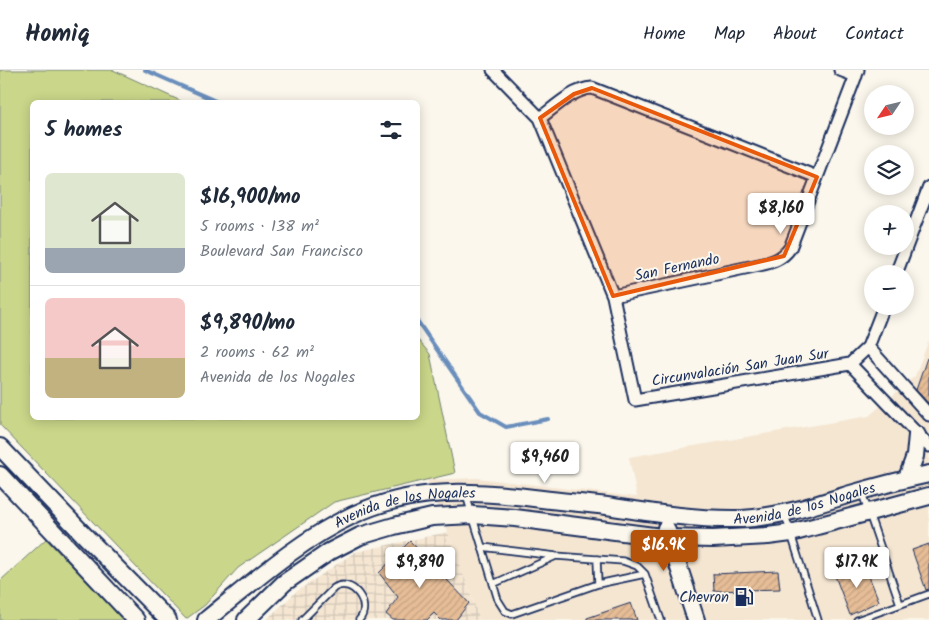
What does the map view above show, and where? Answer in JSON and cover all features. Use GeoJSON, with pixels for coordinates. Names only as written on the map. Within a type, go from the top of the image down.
{"type":"FeatureCollection","features":[{"type":"Feature","properties":{"kind":"main road"},"geometry":{"type":"LineString","coordinates":[[907,478],[923,440]]}},
{"type":"Feature","properties":{"kind":"main road"},"geometry":{"type":"LineString","coordinates":[[0,447],[168,620]]}},
{"type":"Feature","properties":{"kind":"main road","name":"Avenida de los Nogales"},"geometry":{"type":"LineString","coordinates":[[206,620],[303,543],[354,514],[387,502],[425,494],[465,492],[505,494],[661,515],[741,519],[785,514],[907,478],[929,474]]}},
{"type":"Feature","properties":{"kind":"main road"},"geometry":{"type":"LineString","coordinates":[[0,475],[136,620]]}},
{"type":"Feature","properties":{"kind":"main road","name":"Avenida de los Nogales"},"geometry":{"type":"LineString","coordinates":[[246,620],[284,583],[329,552],[360,536],[432,518],[473,515],[515,518],[669,538],[713,539],[768,536],[790,532],[929,496]]}},
{"type":"Feature","properties":{"kind":"main road"},"geometry":{"type":"LineString","coordinates":[[661,515],[696,620]]}},
{"type":"Feature","properties":{"kind":"main road"},"geometry":{"type":"LineString","coordinates":[[72,551],[86,537]]}},
{"type":"Feature","properties":{"kind":"street"},"geometry":{"type":"LineString","coordinates":[[493,70],[540,118],[613,296]]}},
{"type":"Feature","properties":{"kind":"street"},"geometry":{"type":"LineString","coordinates":[[840,70],[857,73]]}},
{"type":"Feature","properties":{"kind":"street","name":"San Fernando"},"geometry":{"type":"LineString","coordinates":[[613,296],[774,262],[784,256],[790,248],[857,73]]}},
{"type":"Feature","properties":{"kind":"street"},"geometry":{"type":"LineString","coordinates":[[540,118],[574,94],[584,89],[592,88],[817,177]]}},
{"type":"Feature","properties":{"kind":"street"},"geometry":{"type":"LineString","coordinates":[[899,265],[929,187]]}},
{"type":"Feature","properties":{"kind":"street","name":"Circunvalación San Juan Sur"},"geometry":{"type":"LineString","coordinates":[[613,296],[635,400],[850,364],[868,348],[881,315]]}},
{"type":"Feature","properties":{"kind":"street"},"geometry":{"type":"LineString","coordinates":[[868,348],[929,415]]}},
{"type":"Feature","properties":{"kind":"street","name":"Circunvalación San Juan Sur"},"geometry":{"type":"LineString","coordinates":[[850,364],[923,440]]}},
{"type":"Feature","properties":{"kind":"lane"},"geometry":{"type":"LineString","coordinates":[[862,491],[900,604]]}},
{"type":"Feature","properties":{"kind":"lane"},"geometry":{"type":"LineString","coordinates":[[465,492],[493,584],[502,607],[507,613],[512,614],[598,584],[645,574]]}},
{"type":"Feature","properties":{"kind":"lane"},"geometry":{"type":"LineString","coordinates":[[785,514],[818,620]]}},
{"type":"Feature","properties":{"kind":"lane"},"geometry":{"type":"LineString","coordinates":[[482,547],[556,556],[623,561],[637,566],[645,574],[661,620]]}},
{"type":"Feature","properties":{"kind":"lane"},"geometry":{"type":"LineString","coordinates":[[493,584],[556,556]]}},
{"type":"Feature","properties":{"kind":"lane"},"geometry":{"type":"LineString","coordinates":[[597,559],[598,584]]}},
{"type":"Feature","properties":{"kind":"lane"},"geometry":{"type":"LineString","coordinates":[[302,620],[334,588],[339,585],[345,585],[351,586],[364,603],[364,612],[359,620]]}},
{"type":"Feature","properties":{"kind":"lane"},"geometry":{"type":"LineString","coordinates":[[857,620],[929,594]]}},
{"type":"Feature","properties":{"kind":"highlighted area"},"geometry":{"type":"Polygon","coordinates":[[[592,88],[817,177],[784,256],[613,296],[540,118],[574,94],[592,88]]]}},
{"type":"Feature","properties":{"kind":"shaded area"},"geometry":{"type":"Polygon","coordinates":[[[929,340],[929,620],[480,620],[427,480],[477,478],[637,497],[629,457],[869,416],[915,376],[929,340]]]}},
{"type":"Feature","properties":{"kind":"shaded area"},"geometry":{"type":"Polygon","coordinates":[[[448,532],[480,620],[266,620],[296,592],[355,552],[448,532]]]}},
{"type":"Feature","properties":{"kind":"green space"},"geometry":{"type":"Polygon","coordinates":[[[0,70],[113,70],[179,100],[30,100],[30,420],[420,420],[420,342],[430,354],[455,473],[334,502],[238,568],[205,605],[186,619],[0,425],[0,70]]]}},
{"type":"Feature","properties":{"kind":"green space"},"geometry":{"type":"Polygon","coordinates":[[[46,539],[124,620],[0,620],[0,581],[46,539]]]}},
{"type":"Feature","properties":{"kind":"building"},"geometry":{"type":"Polygon","coordinates":[[[927,358],[929,359],[929,404],[916,390],[927,358]]]}},
{"type":"Feature","properties":{"kind":"building"},"geometry":{"type":"Polygon","coordinates":[[[410,541],[469,603],[456,620],[441,620],[434,613],[427,620],[393,620],[386,614],[398,597],[379,573],[410,541]]]}},
{"type":"Feature","properties":{"kind":"building"},"geometry":{"type":"Polygon","coordinates":[[[929,544],[929,589],[926,590],[912,550],[929,544]]]}},
{"type":"Feature","properties":{"kind":"building"},"geometry":{"type":"Polygon","coordinates":[[[864,564],[879,601],[850,615],[835,576],[864,564]]]}},
{"type":"Feature","properties":{"kind":"building"},"geometry":{"type":"Polygon","coordinates":[[[778,571],[780,589],[714,591],[713,574],[778,571]]]}},
{"type":"Feature","properties":{"kind":"building"},"geometry":{"type":"Polygon","coordinates":[[[631,603],[637,620],[587,620],[587,618],[631,603]]]}},
{"type":"Feature","properties":{"kind":"waterway"},"geometry":{"type":"LineString","coordinates":[[145,70],[213,100]]}},
{"type":"Feature","properties":{"kind":"waterway"},"geometry":{"type":"LineString","coordinates":[[420,325],[480,412],[506,427],[548,419]]}},
{"type":"Feature","properties":{"kind":"place","name":"Chevron"},"geometry":{"type":"Point","coordinates":[744,597]}}]}
